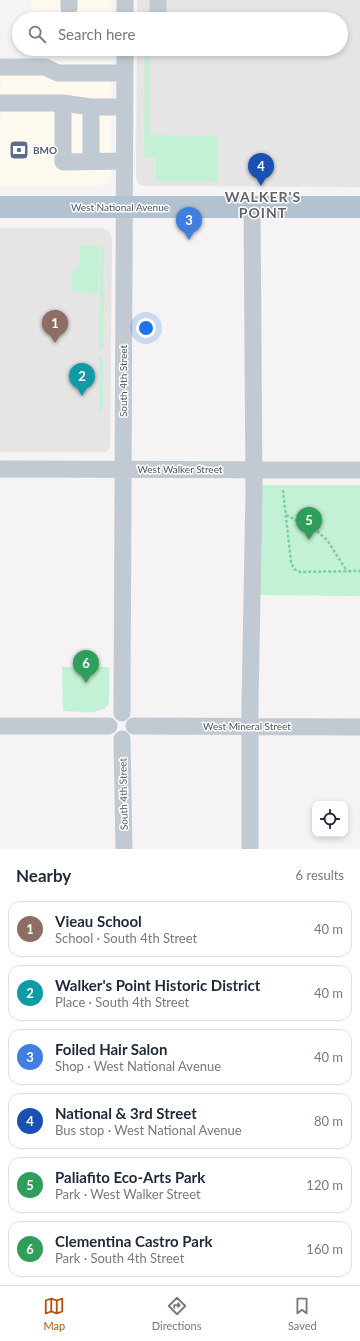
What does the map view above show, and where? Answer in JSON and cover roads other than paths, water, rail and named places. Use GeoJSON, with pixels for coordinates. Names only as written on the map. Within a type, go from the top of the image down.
{"type":"FeatureCollection","features":[{"type":"Feature","properties":{"kind":"main road","name":"West National Avenue"},"geometry":{"type":"LineString","coordinates":[[0,207],[360,207]]}},
{"type":"Feature","properties":{"kind":"street"},"geometry":{"type":"LineString","coordinates":[[125,0],[125,12]]}},
{"type":"Feature","properties":{"kind":"street"},"geometry":{"type":"LineString","coordinates":[[158,0],[158,12]]}},
{"type":"Feature","properties":{"kind":"street","name":"South 4th Street"},"geometry":{"type":"LineString","coordinates":[[122,713],[125,56]]}},
{"type":"Feature","properties":{"kind":"street"},"geometry":{"type":"LineString","coordinates":[[0,67],[45,67],[58,73],[124,73]]}},
{"type":"Feature","properties":{"kind":"street"},"geometry":{"type":"LineString","coordinates":[[0,103],[63,103],[91,106],[124,106]]}},
{"type":"Feature","properties":{"kind":"street"},"geometry":{"type":"LineString","coordinates":[[63,103],[63,162],[124,161]]}},
{"type":"Feature","properties":{"kind":"street"},"geometry":{"type":"LineString","coordinates":[[91,106],[91,162]]}},
{"type":"Feature","properties":{"kind":"street"},"geometry":{"type":"LineString","coordinates":[[250,849],[250,726],[254,470],[252,207]]}},
{"type":"Feature","properties":{"kind":"street","name":"West Walker Street"},"geometry":{"type":"LineString","coordinates":[[0,469],[360,470]]}},
{"type":"Feature","properties":{"kind":"street"},"geometry":{"type":"LineString","coordinates":[[122,713],[129,716],[134,726],[130,736],[122,739],[112,734],[109,726],[115,716],[122,713]]}},
{"type":"Feature","properties":{"kind":"street"},"geometry":{"type":"LineString","coordinates":[[0,726],[109,726]]}},
{"type":"Feature","properties":{"kind":"street","name":"West Mineral Street"},"geometry":{"type":"LineString","coordinates":[[134,726],[360,727]]}},
{"type":"Feature","properties":{"kind":"street","name":"South 4th Street"},"geometry":{"type":"LineString","coordinates":[[122,739],[124,849]]}},
{"type":"Feature","properties":{"kind":"place","name":"BMO"},"geometry":{"type":"Point","coordinates":[19,150]}},
{"type":"Feature","properties":{"kind":"place","name":"National & 3rd Street"},"geometry":{"type":"Point","coordinates":[261,186]}},
{"type":"Feature","properties":{"kind":"place","name":"Foiled Hair Salon"},"geometry":{"type":"Point","coordinates":[189,240]}},
{"type":"Feature","properties":{"kind":"place","name":"Vieau School"},"geometry":{"type":"Point","coordinates":[55,343]}},
{"type":"Feature","properties":{"kind":"place","name":"Walker's Point Historic District"},"geometry":{"type":"Point","coordinates":[82,396]}},
{"type":"Feature","properties":{"kind":"place","name":"Paliafito Eco-Arts Park"},"geometry":{"type":"Point","coordinates":[309,540]}},
{"type":"Feature","properties":{"kind":"place","name":"Clementina Castro Park"},"geometry":{"type":"Point","coordinates":[86,683]}},
{"type":"Feature","properties":{"kind":"district","name":"WALKER'S POINT"},"geometry":{"type":"Point","coordinates":[263,206]}}]}
